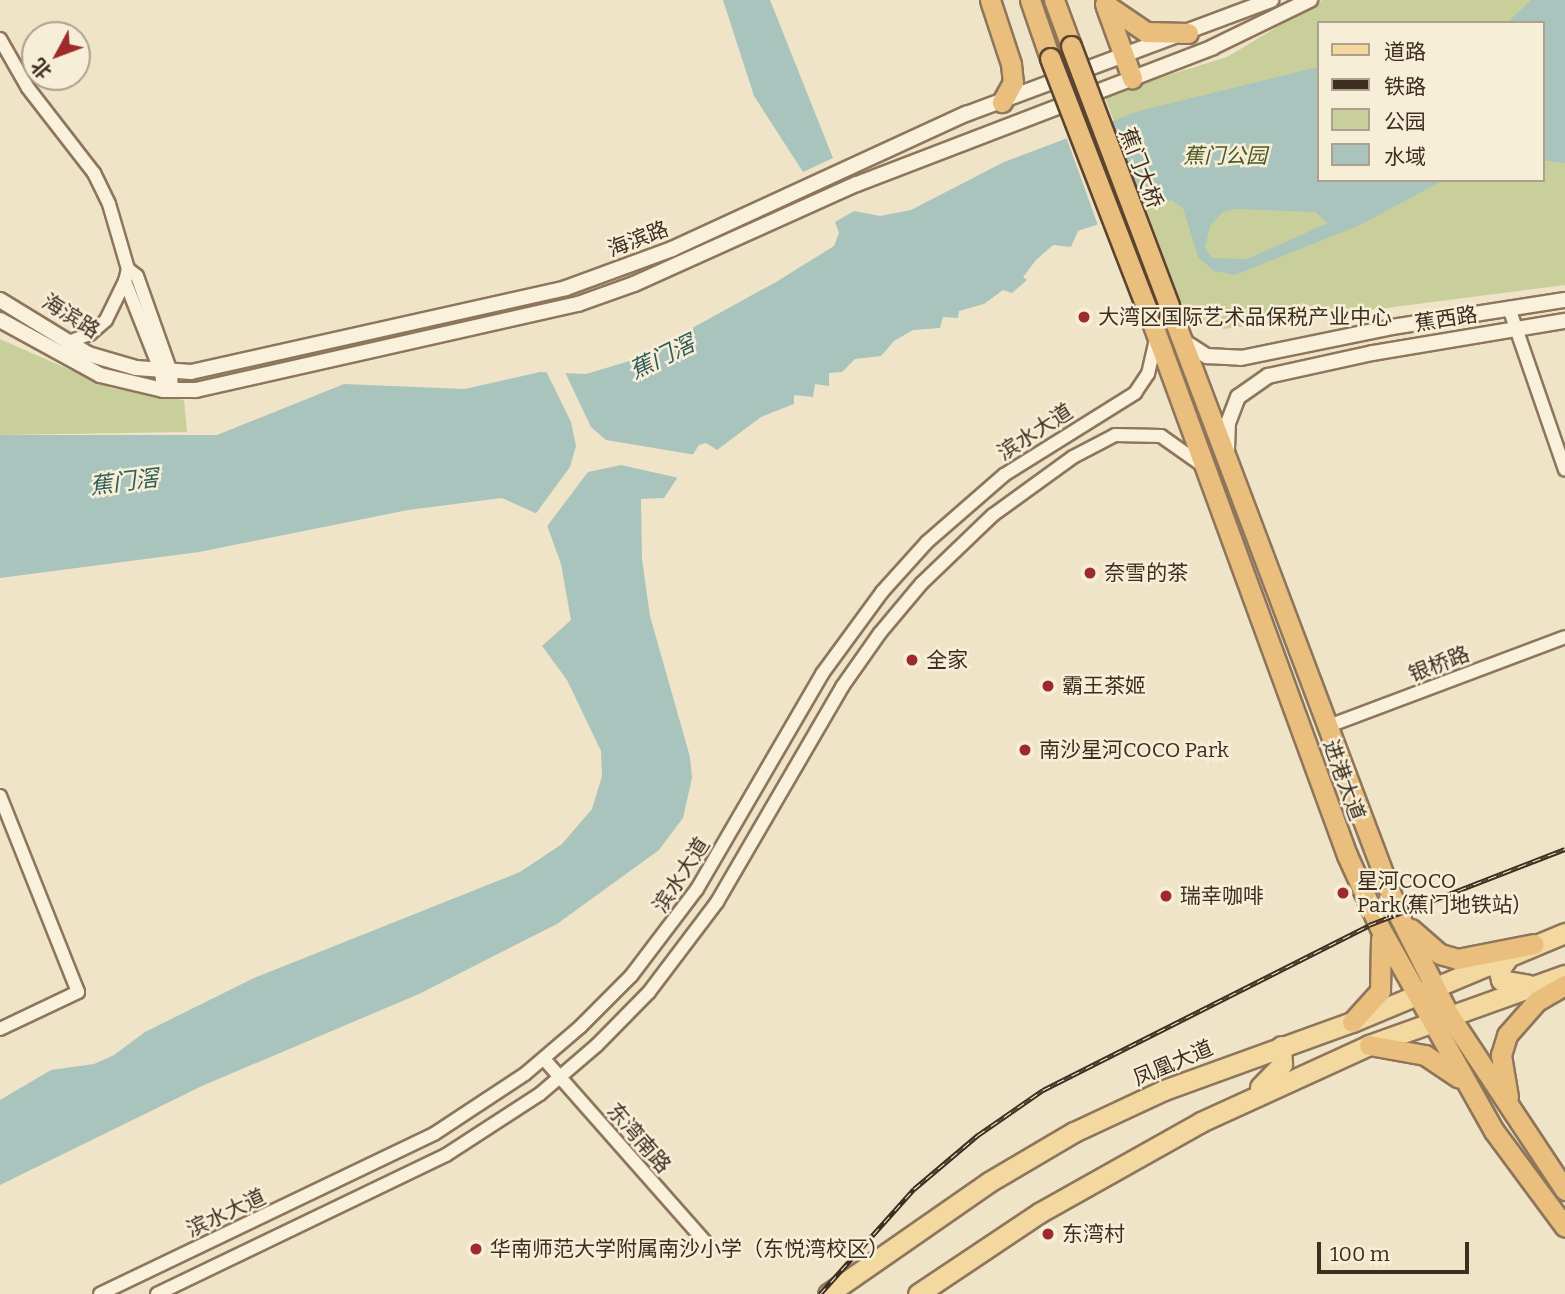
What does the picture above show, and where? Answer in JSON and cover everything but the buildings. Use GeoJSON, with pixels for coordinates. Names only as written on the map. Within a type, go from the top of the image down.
{"type":"FeatureCollection","features":[{"type":"Feature","properties":{"kind":"highway"},"geometry":{"type":"LineString","coordinates":[[990,0],[1011,64],[1013,82],[1002,102]]}},
{"type":"Feature","properties":{"kind":"highway"},"geometry":{"type":"LineString","coordinates":[[1018,0],[1043,33]]}},
{"type":"Feature","properties":{"kind":"highway"},"geometry":{"type":"LineString","coordinates":[[1030,0],[1043,33]]}},
{"type":"Feature","properties":{"kind":"highway"},"geometry":{"type":"LineString","coordinates":[[1054,0],[1062,23]]}},
{"type":"Feature","properties":{"kind":"highway"},"geometry":{"type":"LineString","coordinates":[[1061,0],[1062,23]]}},
{"type":"Feature","properties":{"kind":"highway"},"geometry":{"type":"LineString","coordinates":[[1104,2],[1146,32],[1188,33]]}},
{"type":"Feature","properties":{"kind":"highway"},"geometry":{"type":"LineString","coordinates":[[1104,2],[1132,78]]}},
{"type":"Feature","properties":{"kind":"highway","name":"蕉门大桥"},"geometry":{"type":"LineString","coordinates":[[1062,23],[1169,306]]}},
{"type":"Feature","properties":{"kind":"highway","name":"进港大道"},"geometry":{"type":"LineString","coordinates":[[1043,33],[1050,58],[1149,314],[1347,855],[1380,928],[1465,1083],[1565,1227]]}},
{"type":"Feature","properties":{"kind":"highway","name":"进港大道"},"geometry":{"type":"LineString","coordinates":[[1169,306],[1400,918],[1449,1015],[1514,1119],[1565,1190]]}},
{"type":"Feature","properties":{"kind":"highway"},"geometry":{"type":"LineString","coordinates":[[1400,918],[1440,954],[1457,959],[1534,944]]}},
{"type":"Feature","properties":{"kind":"highway"},"geometry":{"type":"LineString","coordinates":[[1352,1023],[1380,991],[1380,928]]}},
{"type":"Feature","properties":{"kind":"highway"},"geometry":{"type":"LineString","coordinates":[[1514,1119],[1502,1077],[1501,1055],[1507,1035],[1537,1001],[1565,985]]}},
{"type":"Feature","properties":{"kind":"highway"},"geometry":{"type":"LineString","coordinates":[[1369,1045],[1425,1055],[1465,1083]]}},
{"type":"Feature","properties":{"kind":"highway"},"geometry":{"type":"LineString","coordinates":[[1477,1102],[1481,1091],[1496,1090]]}},
{"type":"Feature","properties":{"kind":"main road","name":"凤凰大道"},"geometry":{"type":"LineString","coordinates":[[828,1294],[989,1182],[1074,1132],[1164,1090],[1281,1046],[1352,1023],[1435,989],[1511,953],[1565,933]]}},
{"type":"Feature","properties":{"kind":"main road"},"geometry":{"type":"LineString","coordinates":[[1511,953],[1499,971],[1501,980],[1532,985]]}},
{"type":"Feature","properties":{"kind":"main road"},"geometry":{"type":"LineString","coordinates":[[918,1294],[1051,1206],[1246,1100],[1369,1045],[1565,975]]}},
{"type":"Feature","properties":{"kind":"main road"},"geometry":{"type":"LineString","coordinates":[[1246,1100],[1282,1064],[1281,1046]]}},
{"type":"Feature","properties":{"kind":"street","name":"海滨路"},"geometry":{"type":"LineString","coordinates":[[0,300],[46,325],[66,343],[112,362],[166,372],[211,370],[566,288],[672,249],[1002,102],[1124,58],[1271,0]]}},
{"type":"Feature","properties":{"kind":"street","name":"海滨路"},"geometry":{"type":"LineString","coordinates":[[0,320],[100,375],[168,390],[220,387],[579,304],[634,284],[835,194],[1213,47],[1310,0]]}},
{"type":"Feature","properties":{"kind":"street"},"geometry":{"type":"LineString","coordinates":[[0,39],[28,89],[93,173],[117,225],[127,275],[106,320],[90,334],[66,343]]}},
{"type":"Feature","properties":{"kind":"street"},"geometry":{"type":"LineString","coordinates":[[127,275],[138,276],[166,372],[168,390]]}},
{"type":"Feature","properties":{"kind":"street","name":"蕉西路"},"geometry":{"type":"LineString","coordinates":[[1182,340],[1207,356],[1241,358],[1565,300]]}},
{"type":"Feature","properties":{"kind":"street"},"geometry":{"type":"LineString","coordinates":[[1509,309],[1565,470]]}},
{"type":"Feature","properties":{"kind":"street","name":"蕉西路"},"geometry":{"type":"LineString","coordinates":[[1226,458],[1228,423],[1238,397],[1268,376],[1565,321]]}},
{"type":"Feature","properties":{"kind":"street","name":"滨水大道"},"geometry":{"type":"LineString","coordinates":[[100,1294],[434,1134],[544,1059],[606,1002],[676,919],[822,674],[881,592],[944,526],[1004,475],[1135,393],[1152,363],[1156,334]]}},
{"type":"Feature","properties":{"kind":"street"},"geometry":{"type":"LineString","coordinates":[[1263,354],[1259,369],[1268,376]]}},
{"type":"Feature","properties":{"kind":"street","name":"滨水大道"},"geometry":{"type":"LineString","coordinates":[[157,1294],[446,1155],[560,1077],[624,1019],[696,933],[860,660],[915,591],[968,537],[1045,475],[1115,435],[1161,436],[1188,451],[1208,475]]}},
{"type":"Feature","properties":{"kind":"street","name":"银桥路"},"geometry":{"type":"LineString","coordinates":[[1326,727],[1565,637]]}},
{"type":"Feature","properties":{"kind":"street"},"geometry":{"type":"LineString","coordinates":[[0,796],[78,992],[0,1029]]}},
{"type":"Feature","properties":{"kind":"street","name":"东湾南路"},"geometry":{"type":"LineString","coordinates":[[544,1059],[706,1243]]}},
{"type":"Feature","properties":{"kind":"green space","name":"蕉门公园"},"geometry":{"type":"Polygon","coordinates":[[[1322,0],[1565,0],[1565,285],[1224,329],[1185,314],[1104,95],[1227,57],[1322,0]]]}},
{"type":"Feature","properties":{"kind":"green space"},"geometry":{"type":"Polygon","coordinates":[[[0,339],[111,388],[184,400],[187,432],[0,435],[0,339]]]}},
{"type":"Feature","properties":{"kind":"water"},"geometry":{"type":"Polygon","coordinates":[[[723,0],[770,0],[833,158],[803,172],[754,96],[723,0]]]}},
{"type":"Feature","properties":{"kind":"water"},"geometry":{"type":"Polygon","coordinates":[[[1531,0],[1565,0],[1565,163],[1544,160],[1544,21],[1509,21],[1531,0]]]}},
{"type":"Feature","properties":{"kind":"water","name":"蕉门滘"},"geometry":{"type":"Polygon","coordinates":[[[1316,67],[1316,182],[1440,182],[1358,226],[1235,275],[1214,271],[1198,257],[1183,208],[1171,200],[1078,231],[1071,247],[1053,245],[1036,260],[1023,277],[1027,280],[1012,293],[1003,290],[984,304],[959,311],[958,318],[943,317],[940,328],[913,330],[894,341],[881,356],[855,359],[842,372],[829,373],[829,386],[815,384],[813,397],[794,395],[794,404],[761,417],[717,450],[706,443],[699,445],[664,498],[641,499],[642,559],[650,616],[690,757],[692,778],[683,818],[659,850],[557,924],[419,994],[202,1086],[0,1185],[0,1100],[51,1070],[94,1064],[114,1055],[145,1032],[254,978],[520,872],[562,844],[592,809],[602,776],[601,751],[567,680],[542,646],[571,620],[561,564],[544,517],[502,498],[408,510],[199,552],[0,578],[0,435],[217,435],[344,384],[465,389],[540,372],[586,374],[636,359],[776,282],[834,246],[839,233],[835,222],[854,211],[880,216],[911,210],[1004,162],[1139,111],[1316,67]],[[1236,209],[1223,212],[1210,226],[1205,248],[1212,258],[1247,259],[1328,223],[1315,212],[1236,209]]]}},
{"type":"Feature","properties":{"kind":"pier"},"geometry":{"type":"Polygon","coordinates":[[[1110,118],[1144,213],[1099,228],[1065,134],[1110,118]]]}},
{"type":"Feature","properties":{"kind":"pier"},"geometry":{"type":"Polygon","coordinates":[[[545,369],[564,370],[591,427],[606,440],[696,455],[679,478],[621,465],[588,472],[545,529],[542,519],[534,516],[570,467],[576,446],[571,422],[545,369]]]}},
{"type":"Feature","properties":{"kind":"railway"},"geometry":{"type":"LineString","coordinates":[[820,1294],[914,1189],[978,1135],[1043,1090],[1369,925],[1565,849]]}},
{"type":"Feature","properties":{"kind":"place","name":"大湾区国际艺术品保税产业中心"},"geometry":{"type":"Point","coordinates":[1084,317]}},
{"type":"Feature","properties":{"kind":"place","name":"奈雪的茶"},"geometry":{"type":"Point","coordinates":[1090,573]}},
{"type":"Feature","properties":{"kind":"place","name":"全家"},"geometry":{"type":"Point","coordinates":[912,660]}},
{"type":"Feature","properties":{"kind":"place","name":"霸王茶姬"},"geometry":{"type":"Point","coordinates":[1048,686]}},
{"type":"Feature","properties":{"kind":"place","name":"南沙星河COCO Park"},"geometry":{"type":"Point","coordinates":[1025,750]}},
{"type":"Feature","properties":{"kind":"place","name":"星河COCO Park(蕉门地铁站)"},"geometry":{"type":"Point","coordinates":[1343,893]}},
{"type":"Feature","properties":{"kind":"place","name":"瑞幸咖啡"},"geometry":{"type":"Point","coordinates":[1166,896]}},
{"type":"Feature","properties":{"kind":"place","name":"东湾村"},"geometry":{"type":"Point","coordinates":[1048,1234]}},
{"type":"Feature","properties":{"kind":"place","name":"华南师范大学附属南沙小学（东悦湾校区）"},"geometry":{"type":"Point","coordinates":[476,1249]}}]}
